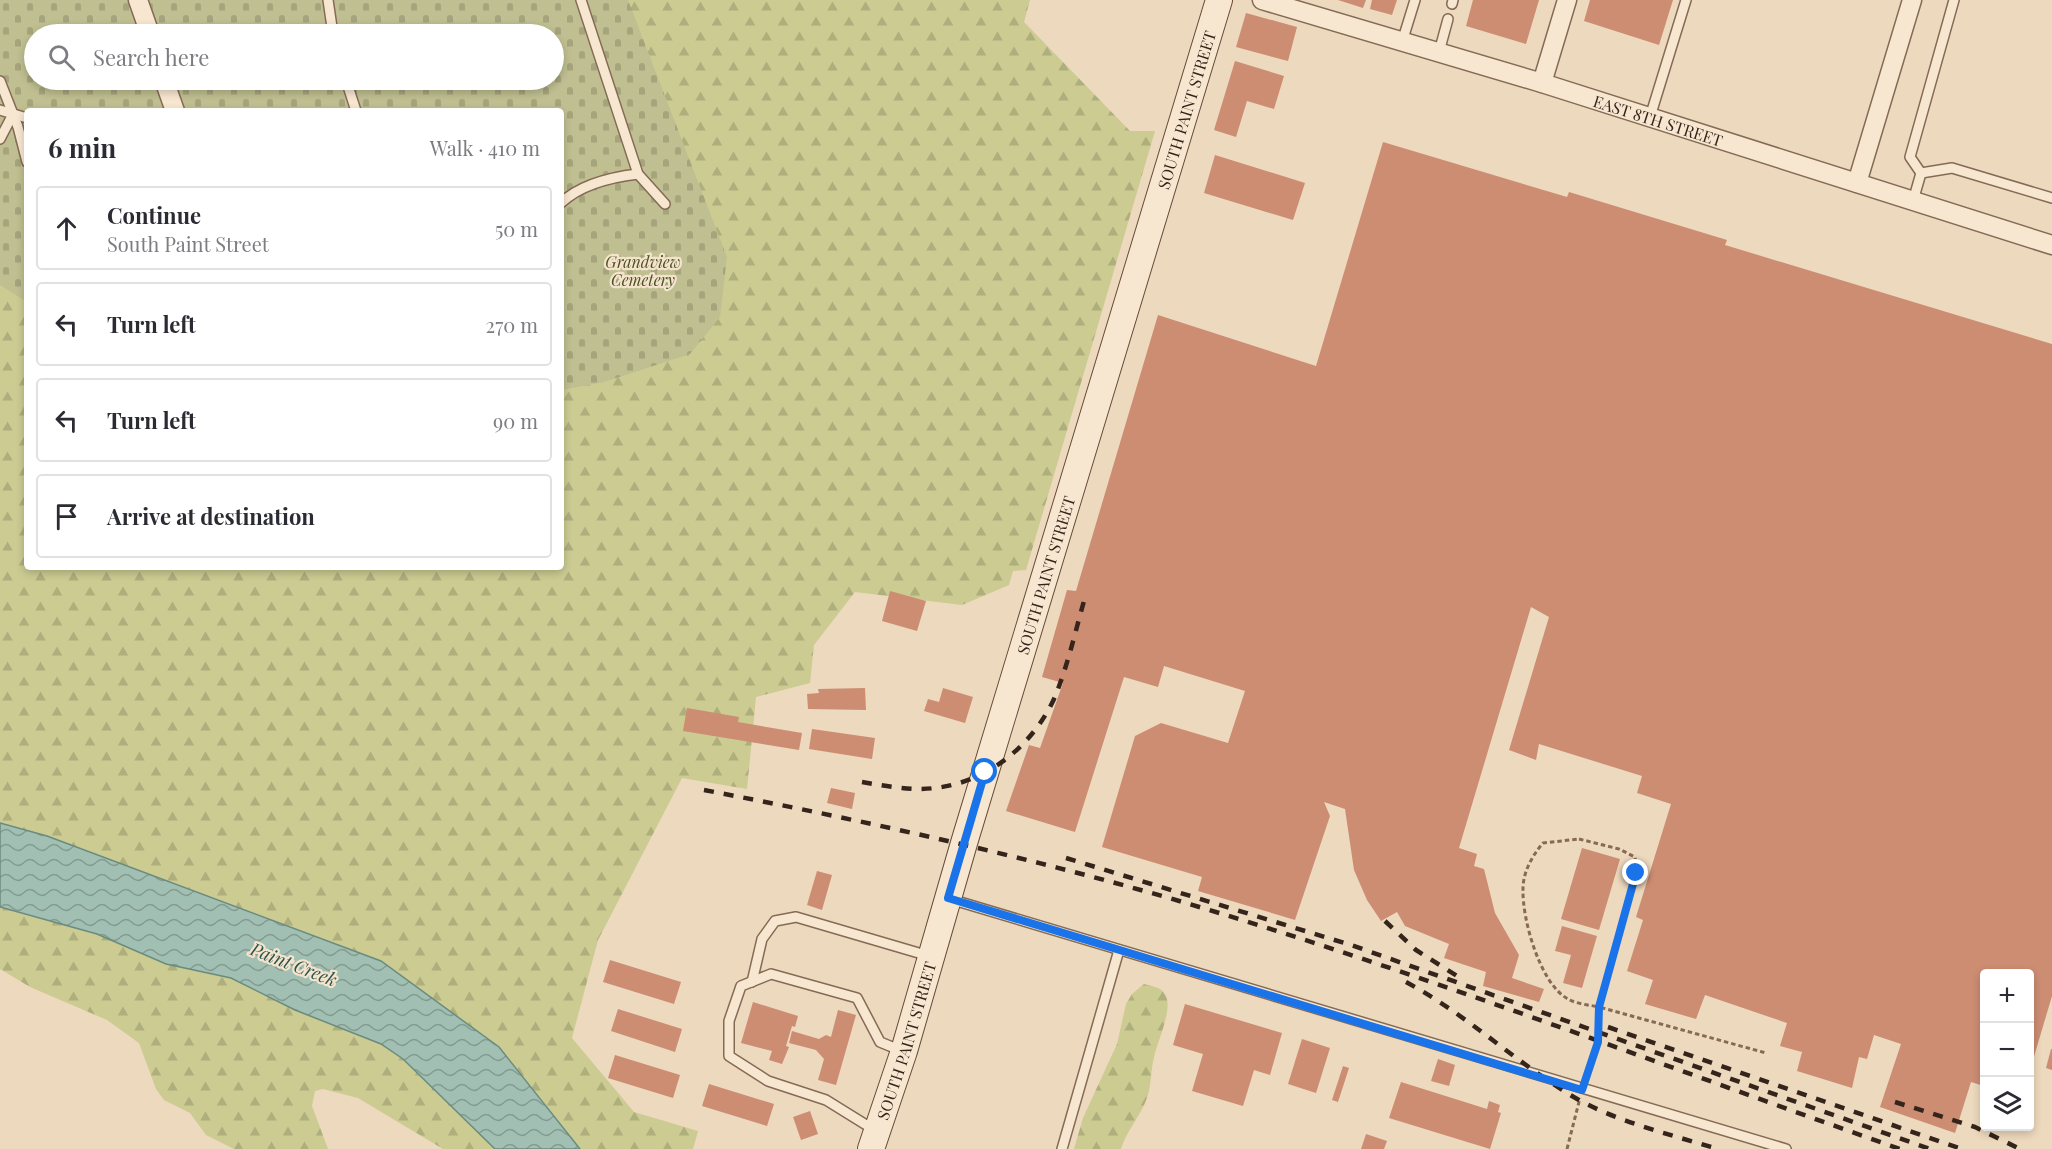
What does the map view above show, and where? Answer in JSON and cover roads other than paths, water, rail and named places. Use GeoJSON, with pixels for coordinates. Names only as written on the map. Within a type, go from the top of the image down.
{"type":"FeatureCollection","features":[{"type":"Feature","properties":{"kind":"main road","name":"SOUTH PAINT STREET"},"geometry":{"type":"LineString","coordinates":[[875,1141],[904,1052],[948,898],[1219,0]]}},
{"type":"Feature","properties":{"kind":"street"},"geometry":{"type":"LineString","coordinates":[[138,0],[146,24]]}},
{"type":"Feature","properties":{"kind":"street","name":"EAST 8TH STREET"},"geometry":{"type":"LineString","coordinates":[[1262,0],[1542,83],[2052,245]]}},
{"type":"Feature","properties":{"kind":"street"},"geometry":{"type":"LineString","coordinates":[[1542,83],[1567,0]]}},
{"type":"Feature","properties":{"kind":"street"},"geometry":{"type":"LineString","coordinates":[[1857,183],[1912,0]]}},
{"type":"Feature","properties":{"kind":"street"},"geometry":{"type":"LineString","coordinates":[[168,90],[174,108]]}},
{"type":"Feature","properties":{"kind":"lane"},"geometry":{"type":"LineString","coordinates":[[328,0],[332,24]]}},
{"type":"Feature","properties":{"kind":"lane"},"geometry":{"type":"LineString","coordinates":[[581,0],[638,174],[665,204]]}},
{"type":"Feature","properties":{"kind":"lane"},"geometry":{"type":"LineString","coordinates":[[1402,42],[1415,0]]}},
{"type":"Feature","properties":{"kind":"lane"},"geometry":{"type":"LineString","coordinates":[[1650,117],[1686,0]]}},
{"type":"Feature","properties":{"kind":"lane"},"geometry":{"type":"LineString","coordinates":[[1914,201],[1921,173],[1910,157],[1954,0]]}},
{"type":"Feature","properties":{"kind":"lane"},"geometry":{"type":"LineString","coordinates":[[1439,52],[1448,19]]}},
{"type":"Feature","properties":{"kind":"lane"},"geometry":{"type":"LineString","coordinates":[[0,81],[24,152]]}},
{"type":"Feature","properties":{"kind":"lane"},"geometry":{"type":"LineString","coordinates":[[349,90],[355,108]]}},
{"type":"Feature","properties":{"kind":"lane"},"geometry":{"type":"LineString","coordinates":[[0,110],[24,117]]}},
{"type":"Feature","properties":{"kind":"lane"},"geometry":{"type":"LineString","coordinates":[[0,140],[13,114]]}},
{"type":"Feature","properties":{"kind":"lane"},"geometry":{"type":"LineString","coordinates":[[1921,173],[1952,168],[2052,198]]}},
{"type":"Feature","properties":{"kind":"lane"},"geometry":{"type":"LineString","coordinates":[[564,201],[579,189],[618,177],[638,174]]}},
{"type":"Feature","properties":{"kind":"lane"},"geometry":{"type":"LineString","coordinates":[[948,898],[1582,1090],[1786,1149]]}},
{"type":"Feature","properties":{"kind":"lane"},"geometry":{"type":"LineString","coordinates":[[752,982],[762,939],[775,921],[796,917],[931,957]]}},
{"type":"Feature","properties":{"kind":"lane"},"geometry":{"type":"LineString","coordinates":[[1062,1149],[1119,950]]}},
{"type":"Feature","properties":{"kind":"lane"},"geometry":{"type":"LineString","coordinates":[[875,1141],[826,1100],[768,1081],[729,1056],[729,1021],[741,986],[771,974],[856,998],[880,1042],[904,1052]]}},
{"type":"Feature","properties":{"kind":"water","name":"Paint Creek"},"geometry":{"type":"Polygon","coordinates":[[[0,823],[47,836],[381,961],[499,1047],[580,1149],[495,1149],[403,1059],[381,1044],[295,1010],[231,978],[166,964],[97,934],[0,907],[0,823]]]}},
{"type":"Feature","properties":{"kind":"railway"},"geometry":{"type":"LineString","coordinates":[[862,782],[908,788],[935,788],[973,778],[1006,759],[1034,732],[1054,699],[1068,660],[1086,594]]}},
{"type":"Feature","properties":{"kind":"railway"},"geometry":{"type":"LineString","coordinates":[[704,790],[938,839],[1169,898],[1445,987],[1900,1149]]}},
{"type":"Feature","properties":{"kind":"railway"},"geometry":{"type":"LineString","coordinates":[[1066,858],[1351,945],[1930,1149]]}},
{"type":"Feature","properties":{"kind":"railway"},"geometry":{"type":"LineString","coordinates":[[1385,921],[1416,950],[1457,976]]}},
{"type":"Feature","properties":{"kind":"railway"},"geometry":{"type":"LineString","coordinates":[[1406,982],[1449,1008],[1572,1096],[1606,1113],[1643,1127],[1718,1149]]}},
{"type":"Feature","properties":{"kind":"railway"},"geometry":{"type":"LineString","coordinates":[[1608,1027],[1962,1149]]}},
{"type":"Feature","properties":{"kind":"railway"},"geometry":{"type":"LineString","coordinates":[[1895,1102],[1975,1127],[2020,1149]]}},
{"type":"Feature","properties":{"kind":"park label","name":"Grandview Cemetery"},"geometry":{"type":"Point","coordinates":[643,270]}}]}
